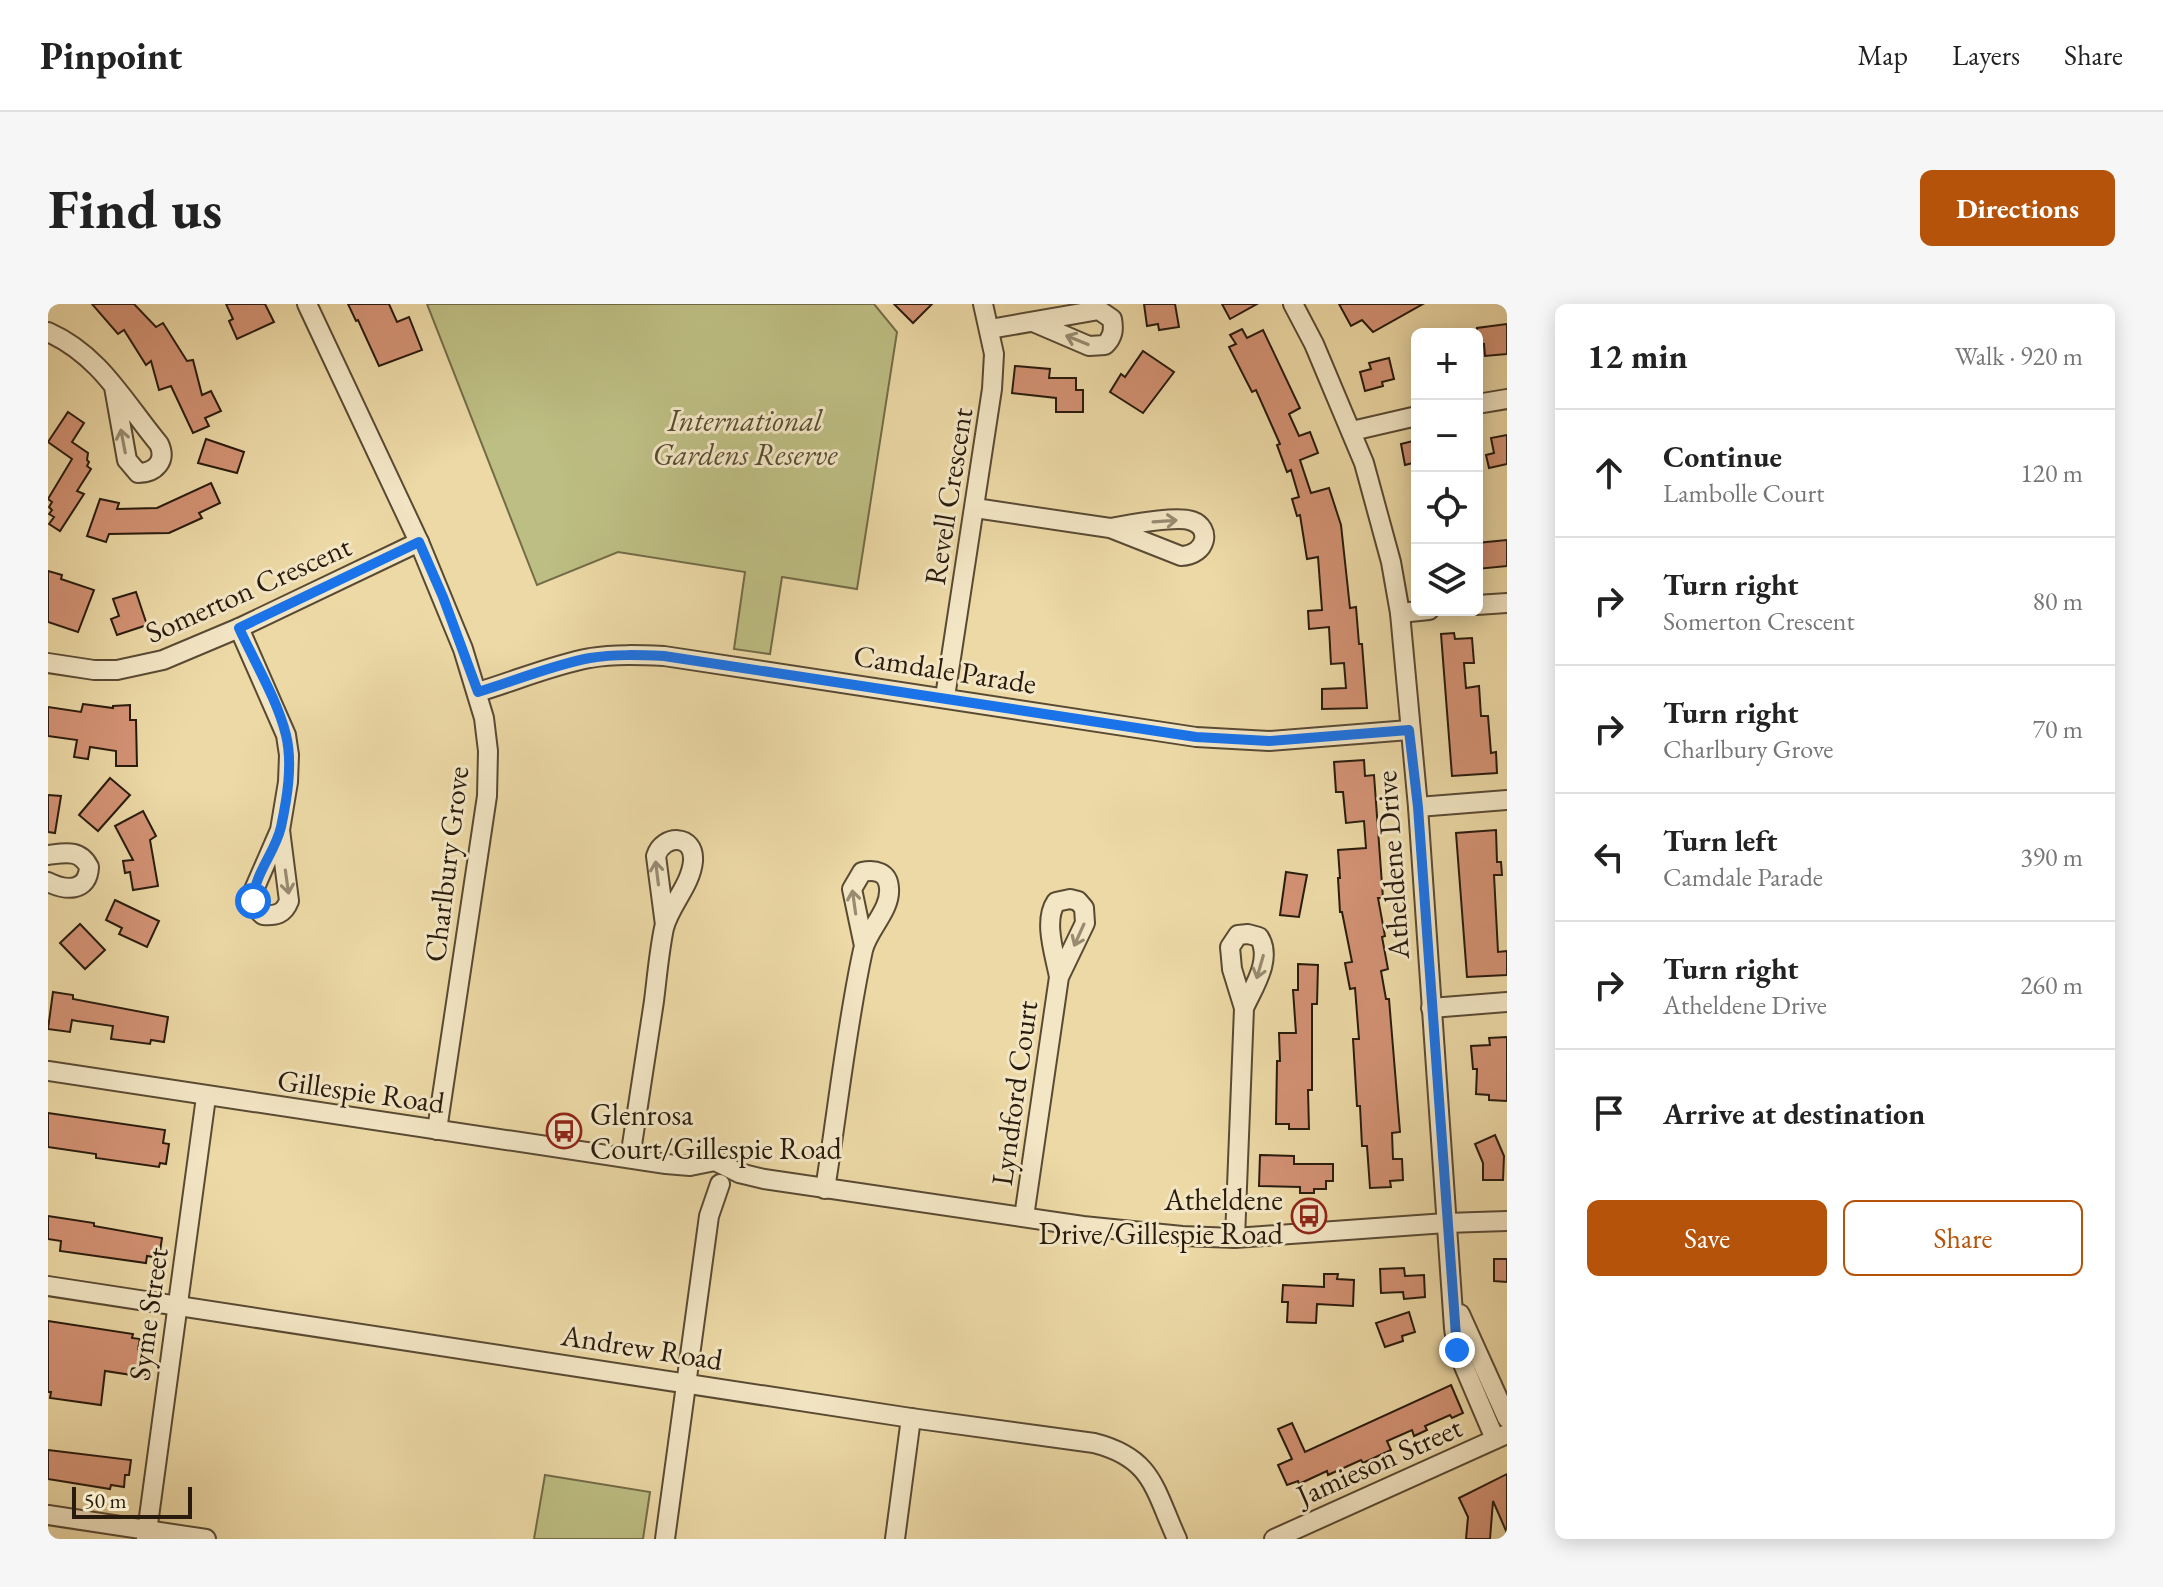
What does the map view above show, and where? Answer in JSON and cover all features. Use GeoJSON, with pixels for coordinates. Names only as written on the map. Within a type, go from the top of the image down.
{"type":"FeatureCollection","features":[{"type":"Feature","properties":{"kind":"street","name":"Charlbury Grove"},"geometry":{"type":"LineString","coordinates":[[307,304],[443,597],[478,692],[488,751],[487,796],[437,1130]]}},
{"type":"Feature","properties":{"kind":"street","name":"Revell Crescent"},"geometry":{"type":"LineString","coordinates":[[945,697],[992,389],[994,354],[983,304]]}},
{"type":"Feature","properties":{"kind":"street","name":"Atheldene Drive"},"geometry":{"type":"LineString","coordinates":[[1293,304],[1352,431],[1391,562],[1400,613],[1418,807],[1457,1350],[1501,1436]]}},
{"type":"Feature","properties":{"kind":"street"},"geometry":{"type":"LineString","coordinates":[[990,329],[1033,322]]}},
{"type":"Feature","properties":{"kind":"street"},"geometry":{"type":"LineString","coordinates":[[48,332],[97,363],[114,387]]}},
{"type":"Feature","properties":{"kind":"street"},"geometry":{"type":"LineString","coordinates":[[1483,403],[1507,399]]}},
{"type":"Feature","properties":{"kind":"street"},"geometry":{"type":"LineString","coordinates":[[1352,431],[1411,417]]}},
{"type":"Feature","properties":{"kind":"street"},"geometry":{"type":"LineString","coordinates":[[975,508],[1110,528]]}},
{"type":"Feature","properties":{"kind":"street","name":"Somerton Crescent"},"geometry":{"type":"LineString","coordinates":[[48,663],[94,670],[139,667],[163,660],[239,628],[419,542]]}},
{"type":"Feature","properties":{"kind":"street"},"geometry":{"type":"LineString","coordinates":[[1483,605],[1507,603]]}},
{"type":"Feature","properties":{"kind":"street"},"geometry":{"type":"LineString","coordinates":[[1400,613],[1411,612]]}},
{"type":"Feature","properties":{"kind":"street"},"geometry":{"type":"LineString","coordinates":[[239,628],[286,735],[288,782],[280,830]]}},
{"type":"Feature","properties":{"kind":"street","name":"Camdale Parade"},"geometry":{"type":"LineString","coordinates":[[478,692],[563,664],[625,655],[664,656],[1196,737],[1232,740],[1313,738],[1409,730]]}},
{"type":"Feature","properties":{"kind":"street"},"geometry":{"type":"LineString","coordinates":[[1418,807],[1507,800]]}},
{"type":"Feature","properties":{"kind":"street"},"geometry":{"type":"LineString","coordinates":[[48,855],[78,854],[89,867],[85,882],[78,888],[67,889],[48,882]]}},
{"type":"Feature","properties":{"kind":"street"},"geometry":{"type":"LineString","coordinates":[[630,1158],[665,925]]}},
{"type":"Feature","properties":{"kind":"street"},"geometry":{"type":"LineString","coordinates":[[825,1189],[864,946]]}},
{"type":"Feature","properties":{"kind":"street","name":"Lyndford Court"},"geometry":{"type":"LineString","coordinates":[[1024,1217],[1059,977]]}},
{"type":"Feature","properties":{"kind":"street"},"geometry":{"type":"LineString","coordinates":[[1431,1008],[1507,1002]]}},
{"type":"Feature","properties":{"kind":"street"},"geometry":{"type":"LineString","coordinates":[[1235,1238],[1244,1008]]}},
{"type":"Feature","properties":{"kind":"street","name":"Gillespie Road"},"geometry":{"type":"LineString","coordinates":[[48,1071],[630,1158],[714,1176],[764,1179],[1135,1233],[1235,1238],[1507,1221]]}},
{"type":"Feature","properties":{"kind":"street","name":"Syme Street"},"geometry":{"type":"LineString","coordinates":[[146,1534],[206,1097]]}},
{"type":"Feature","properties":{"kind":"street"},"geometry":{"type":"LineString","coordinates":[[665,1539],[714,1176]]}},
{"type":"Feature","properties":{"kind":"street","name":"Andrew Road"},"geometry":{"type":"LineString","coordinates":[[48,1286],[911,1418],[1094,1443],[1123,1452],[1147,1474],[1177,1539]]}},
{"type":"Feature","properties":{"kind":"street","name":"Atheldene Drive"},"geometry":{"type":"LineString","coordinates":[[1453,1296],[1507,1418]]}},
{"type":"Feature","properties":{"kind":"street"},"geometry":{"type":"LineString","coordinates":[[895,1539],[911,1418]]}},
{"type":"Feature","properties":{"kind":"street","name":"Jamieson Street"},"geometry":{"type":"LineString","coordinates":[[1274,1539],[1501,1436]]}},
{"type":"Feature","properties":{"kind":"street"},"geometry":{"type":"LineString","coordinates":[[48,1515],[146,1534],[206,1539]]}},
{"type":"Feature","properties":{"kind":"green space","name":"International Gardens Reserve"},"geometry":{"type":"Polygon","coordinates":[[[427,304],[874,304],[897,332],[857,589],[782,577],[770,654],[734,649],[745,572],[618,552],[537,585],[427,304]]]}},
{"type":"Feature","properties":{"kind":"green space"},"geometry":{"type":"Polygon","coordinates":[[[545,1475],[650,1492],[643,1539],[534,1539],[545,1475]]]}},
{"type":"Feature","properties":{"kind":"building"},"geometry":{"type":"Polygon","coordinates":[[[92,304],[134,304],[156,327],[163,323],[187,361],[193,360],[202,395],[211,391],[221,411],[205,418],[209,426],[193,433],[171,386],[159,390],[151,361],[146,365],[124,330],[118,334],[92,304]]]}},
{"type":"Feature","properties":{"kind":"building"},"geometry":{"type":"Polygon","coordinates":[[[226,304],[265,304],[274,322],[237,339],[226,304]]]}},
{"type":"Feature","properties":{"kind":"building"},"geometry":{"type":"Polygon","coordinates":[[[348,304],[389,304],[397,322],[409,317],[422,350],[379,366],[348,304]]]}},
{"type":"Feature","properties":{"kind":"building"},"geometry":{"type":"Polygon","coordinates":[[[894,304],[932,304],[913,323],[894,304]]]}},
{"type":"Feature","properties":{"kind":"building"},"geometry":{"type":"Polygon","coordinates":[[[1144,304],[1175,304],[1179,327],[1159,330],[1158,324],[1147,326],[1144,304]]]}},
{"type":"Feature","properties":{"kind":"building"},"geometry":{"type":"Polygon","coordinates":[[[1222,304],[1257,304],[1230,319],[1222,304]]]}},
{"type":"Feature","properties":{"kind":"building"},"geometry":{"type":"Polygon","coordinates":[[[1339,304],[1423,304],[1373,332],[1362,320],[1351,326],[1339,304]]]}},
{"type":"Feature","properties":{"kind":"building"},"geometry":{"type":"Polygon","coordinates":[[[1507,324],[1507,354],[1485,356],[1483,328],[1477,328],[1507,324]]]}},
{"type":"Feature","properties":{"kind":"building"},"geometry":{"type":"Polygon","coordinates":[[[1242,329],[1247,338],[1263,330],[1300,408],[1289,414],[1299,436],[1310,432],[1318,453],[1300,460],[1311,493],[1329,488],[1341,525],[1350,608],[1356,607],[1359,644],[1362,644],[1367,708],[1322,709],[1322,689],[1346,688],[1344,663],[1331,664],[1329,627],[1309,629],[1308,611],[1322,610],[1318,557],[1307,559],[1300,515],[1297,516],[1292,499],[1299,497],[1291,470],[1287,472],[1277,445],[1280,444],[1256,390],[1252,392],[1229,347],[1236,344],[1230,335],[1242,329]]]}},
{"type":"Feature","properties":{"kind":"building"},"geometry":{"type":"Polygon","coordinates":[[[1143,351],[1174,372],[1143,413],[1110,392],[1121,374],[1125,377],[1143,351]]]}},
{"type":"Feature","properties":{"kind":"building"},"geometry":{"type":"Polygon","coordinates":[[[1389,358],[1394,379],[1365,391],[1360,372],[1371,369],[1369,363],[1389,358]]]}},
{"type":"Feature","properties":{"kind":"building"},"geometry":{"type":"Polygon","coordinates":[[[1015,366],[1050,369],[1049,378],[1076,378],[1076,390],[1083,390],[1083,412],[1056,412],[1056,398],[1012,393],[1015,366]]]}},
{"type":"Feature","properties":{"kind":"building"},"geometry":{"type":"Polygon","coordinates":[[[68,412],[84,423],[72,442],[88,453],[87,466],[91,469],[77,491],[84,494],[60,531],[49,524],[54,517],[49,514],[52,502],[48,499],[72,459],[48,442],[68,412]]]}},
{"type":"Feature","properties":{"kind":"building"},"geometry":{"type":"Polygon","coordinates":[[[1507,435],[1507,464],[1489,468],[1486,455],[1494,453],[1491,438],[1507,435]]]}},
{"type":"Feature","properties":{"kind":"building"},"geometry":{"type":"Polygon","coordinates":[[[206,439],[244,452],[237,473],[198,463],[206,439]]]}},
{"type":"Feature","properties":{"kind":"building"},"geometry":{"type":"Polygon","coordinates":[[[1411,442],[1411,464],[1405,465],[1401,444],[1411,442]]]}},
{"type":"Feature","properties":{"kind":"building"},"geometry":{"type":"Polygon","coordinates":[[[211,483],[220,503],[199,513],[202,518],[169,533],[109,534],[106,542],[87,536],[100,499],[119,503],[117,509],[157,508],[211,483]]]}},
{"type":"Feature","properties":{"kind":"building"},"geometry":{"type":"Polygon","coordinates":[[[1507,540],[1507,566],[1483,568],[1483,542],[1507,540]]]}},
{"type":"Feature","properties":{"kind":"building"},"geometry":{"type":"Polygon","coordinates":[[[48,571],[62,575],[61,579],[94,590],[78,632],[48,622],[48,571]]]}},
{"type":"Feature","properties":{"kind":"building"},"geometry":{"type":"Polygon","coordinates":[[[136,592],[147,625],[117,635],[111,619],[119,616],[113,599],[136,592]]]}},
{"type":"Feature","properties":{"kind":"building"},"geometry":{"type":"Polygon","coordinates":[[[1454,633],[1455,639],[1472,638],[1474,663],[1464,663],[1466,688],[1479,686],[1481,716],[1488,716],[1491,753],[1496,752],[1497,773],[1452,776],[1441,634],[1454,633]]]}},
{"type":"Feature","properties":{"kind":"building"},"geometry":{"type":"Polygon","coordinates":[[[83,704],[113,708],[130,705],[130,720],[136,720],[137,766],[116,766],[116,751],[90,747],[88,759],[74,757],[77,740],[48,736],[48,707],[81,712],[83,704]]]}},
{"type":"Feature","properties":{"kind":"building"},"geometry":{"type":"Polygon","coordinates":[[[1364,760],[1365,776],[1374,775],[1383,898],[1378,898],[1388,969],[1381,971],[1386,999],[1389,999],[1400,1132],[1392,1133],[1393,1159],[1402,1159],[1403,1180],[1390,1181],[1391,1187],[1370,1188],[1367,1146],[1362,1146],[1360,1106],[1357,1106],[1353,1039],[1359,1039],[1355,988],[1350,989],[1345,963],[1352,962],[1340,912],[1338,878],[1338,850],[1366,848],[1364,821],[1346,823],[1343,792],[1336,792],[1334,762],[1364,760]]]}},
{"type":"Feature","properties":{"kind":"building"},"geometry":{"type":"Polygon","coordinates":[[[110,778],[130,795],[98,831],[79,815],[110,778]]]}},
{"type":"Feature","properties":{"kind":"building"},"geometry":{"type":"Polygon","coordinates":[[[48,795],[61,796],[55,833],[48,832],[48,795]]]}},
{"type":"Feature","properties":{"kind":"building"},"geometry":{"type":"Polygon","coordinates":[[[143,811],[156,836],[150,840],[158,886],[133,890],[130,872],[125,873],[123,861],[133,860],[115,826],[143,811]]]}},
{"type":"Feature","properties":{"kind":"building"},"geometry":{"type":"Polygon","coordinates":[[[1496,830],[1497,862],[1501,862],[1502,875],[1494,875],[1498,952],[1507,951],[1507,975],[1467,977],[1456,833],[1496,830]]]}},
{"type":"Feature","properties":{"kind":"building"},"geometry":{"type":"Polygon","coordinates":[[[1286,872],[1307,875],[1299,917],[1280,915],[1286,872]]]}},
{"type":"Feature","properties":{"kind":"building"},"geometry":{"type":"Polygon","coordinates":[[[115,900],[159,921],[147,947],[119,934],[122,928],[106,920],[115,900]]]}},
{"type":"Feature","properties":{"kind":"building"},"geometry":{"type":"Polygon","coordinates":[[[80,924],[105,950],[85,969],[60,943],[80,924]]]}},
{"type":"Feature","properties":{"kind":"building"},"geometry":{"type":"Polygon","coordinates":[[[1298,964],[1318,965],[1317,1004],[1312,1004],[1309,1129],[1289,1129],[1289,1124],[1276,1124],[1279,1033],[1296,1033],[1293,990],[1298,990],[1298,964]]]}},
{"type":"Feature","properties":{"kind":"building"},"geometry":{"type":"Polygon","coordinates":[[[53,992],[73,995],[73,999],[168,1017],[164,1042],[151,1040],[150,1044],[111,1039],[113,1026],[72,1020],[70,1032],[48,1029],[53,992]]]}},
{"type":"Feature","properties":{"kind":"building"},"geometry":{"type":"Polygon","coordinates":[[[1507,1037],[1507,1101],[1489,1100],[1489,1095],[1476,1094],[1477,1069],[1473,1069],[1471,1046],[1490,1045],[1489,1038],[1507,1037]]]}},
{"type":"Feature","properties":{"kind":"building"},"geometry":{"type":"Polygon","coordinates":[[[48,1113],[165,1130],[163,1143],[169,1144],[166,1164],[160,1163],[159,1167],[96,1158],[96,1154],[48,1147],[48,1113]]]}},
{"type":"Feature","properties":{"kind":"building"},"geometry":{"type":"Polygon","coordinates":[[[1495,1135],[1504,1156],[1503,1180],[1483,1180],[1483,1163],[1475,1144],[1495,1135]]]}},
{"type":"Feature","properties":{"kind":"building"},"geometry":{"type":"Polygon","coordinates":[[[1260,1155],[1294,1156],[1294,1164],[1333,1164],[1333,1181],[1326,1181],[1326,1189],[1314,1189],[1314,1193],[1300,1193],[1300,1187],[1259,1186],[1260,1155]]]}},
{"type":"Feature","properties":{"kind":"building"},"geometry":{"type":"Polygon","coordinates":[[[48,1216],[162,1238],[159,1258],[147,1256],[146,1263],[60,1251],[61,1241],[48,1239],[48,1216]]]}},
{"type":"Feature","properties":{"kind":"building"},"geometry":{"type":"Polygon","coordinates":[[[1494,1259],[1507,1259],[1507,1282],[1494,1281],[1494,1259]]]}},
{"type":"Feature","properties":{"kind":"building"},"geometry":{"type":"Polygon","coordinates":[[[1404,1268],[1405,1276],[1424,1275],[1425,1297],[1404,1299],[1403,1292],[1381,1293],[1380,1269],[1404,1268]]]}},
{"type":"Feature","properties":{"kind":"building"},"geometry":{"type":"Polygon","coordinates":[[[1324,1274],[1338,1274],[1337,1279],[1354,1280],[1353,1306],[1317,1304],[1316,1323],[1287,1322],[1288,1302],[1282,1302],[1283,1285],[1324,1287],[1324,1274]]]}},
{"type":"Feature","properties":{"kind":"building"},"geometry":{"type":"Polygon","coordinates":[[[1409,1312],[1415,1332],[1402,1336],[1403,1341],[1385,1347],[1376,1323],[1409,1312]]]}},
{"type":"Feature","properties":{"kind":"building"},"geometry":{"type":"Polygon","coordinates":[[[48,1321],[133,1334],[132,1338],[140,1339],[138,1349],[142,1349],[141,1360],[147,1361],[145,1377],[105,1371],[101,1405],[50,1398],[48,1321]]]}},
{"type":"Feature","properties":{"kind":"building"},"geometry":{"type":"Polygon","coordinates":[[[1451,1385],[1463,1413],[1425,1426],[1427,1430],[1414,1436],[1412,1430],[1387,1441],[1391,1450],[1363,1463],[1361,1460],[1328,1475],[1327,1471],[1299,1484],[1298,1481],[1287,1485],[1278,1465],[1292,1459],[1278,1429],[1292,1423],[1305,1452],[1451,1385]]]}},
{"type":"Feature","properties":{"kind":"building"},"geometry":{"type":"Polygon","coordinates":[[[48,1450],[131,1460],[129,1475],[125,1475],[124,1487],[111,1485],[110,1489],[48,1479],[48,1450]]]}},
{"type":"Feature","properties":{"kind":"building"},"geometry":{"type":"Polygon","coordinates":[[[1507,1474],[1507,1533],[1493,1501],[1490,1539],[1466,1539],[1468,1517],[1459,1498],[1507,1474]]]}},
{"type":"Feature","properties":{"kind":"place","name":"Glenrosa Court/Gillespie Road"},"geometry":{"type":"Point","coordinates":[564,1131]}},
{"type":"Feature","properties":{"kind":"place","name":"Atheldene Drive/Gillespie Road"},"geometry":{"type":"Point","coordinates":[1309,1216]}},
{"type":"Feature","properties":{"kind":"route"},"geometry":{"type":"LineString","coordinates":[[253,901],[253,892],[280,830],[289,755],[277,711],[239,628],[419,542],[478,692],[563,664],[592,658],[664,656],[1196,737],[1269,741],[1409,730],[1418,807],[1457,1350]]}}]}
